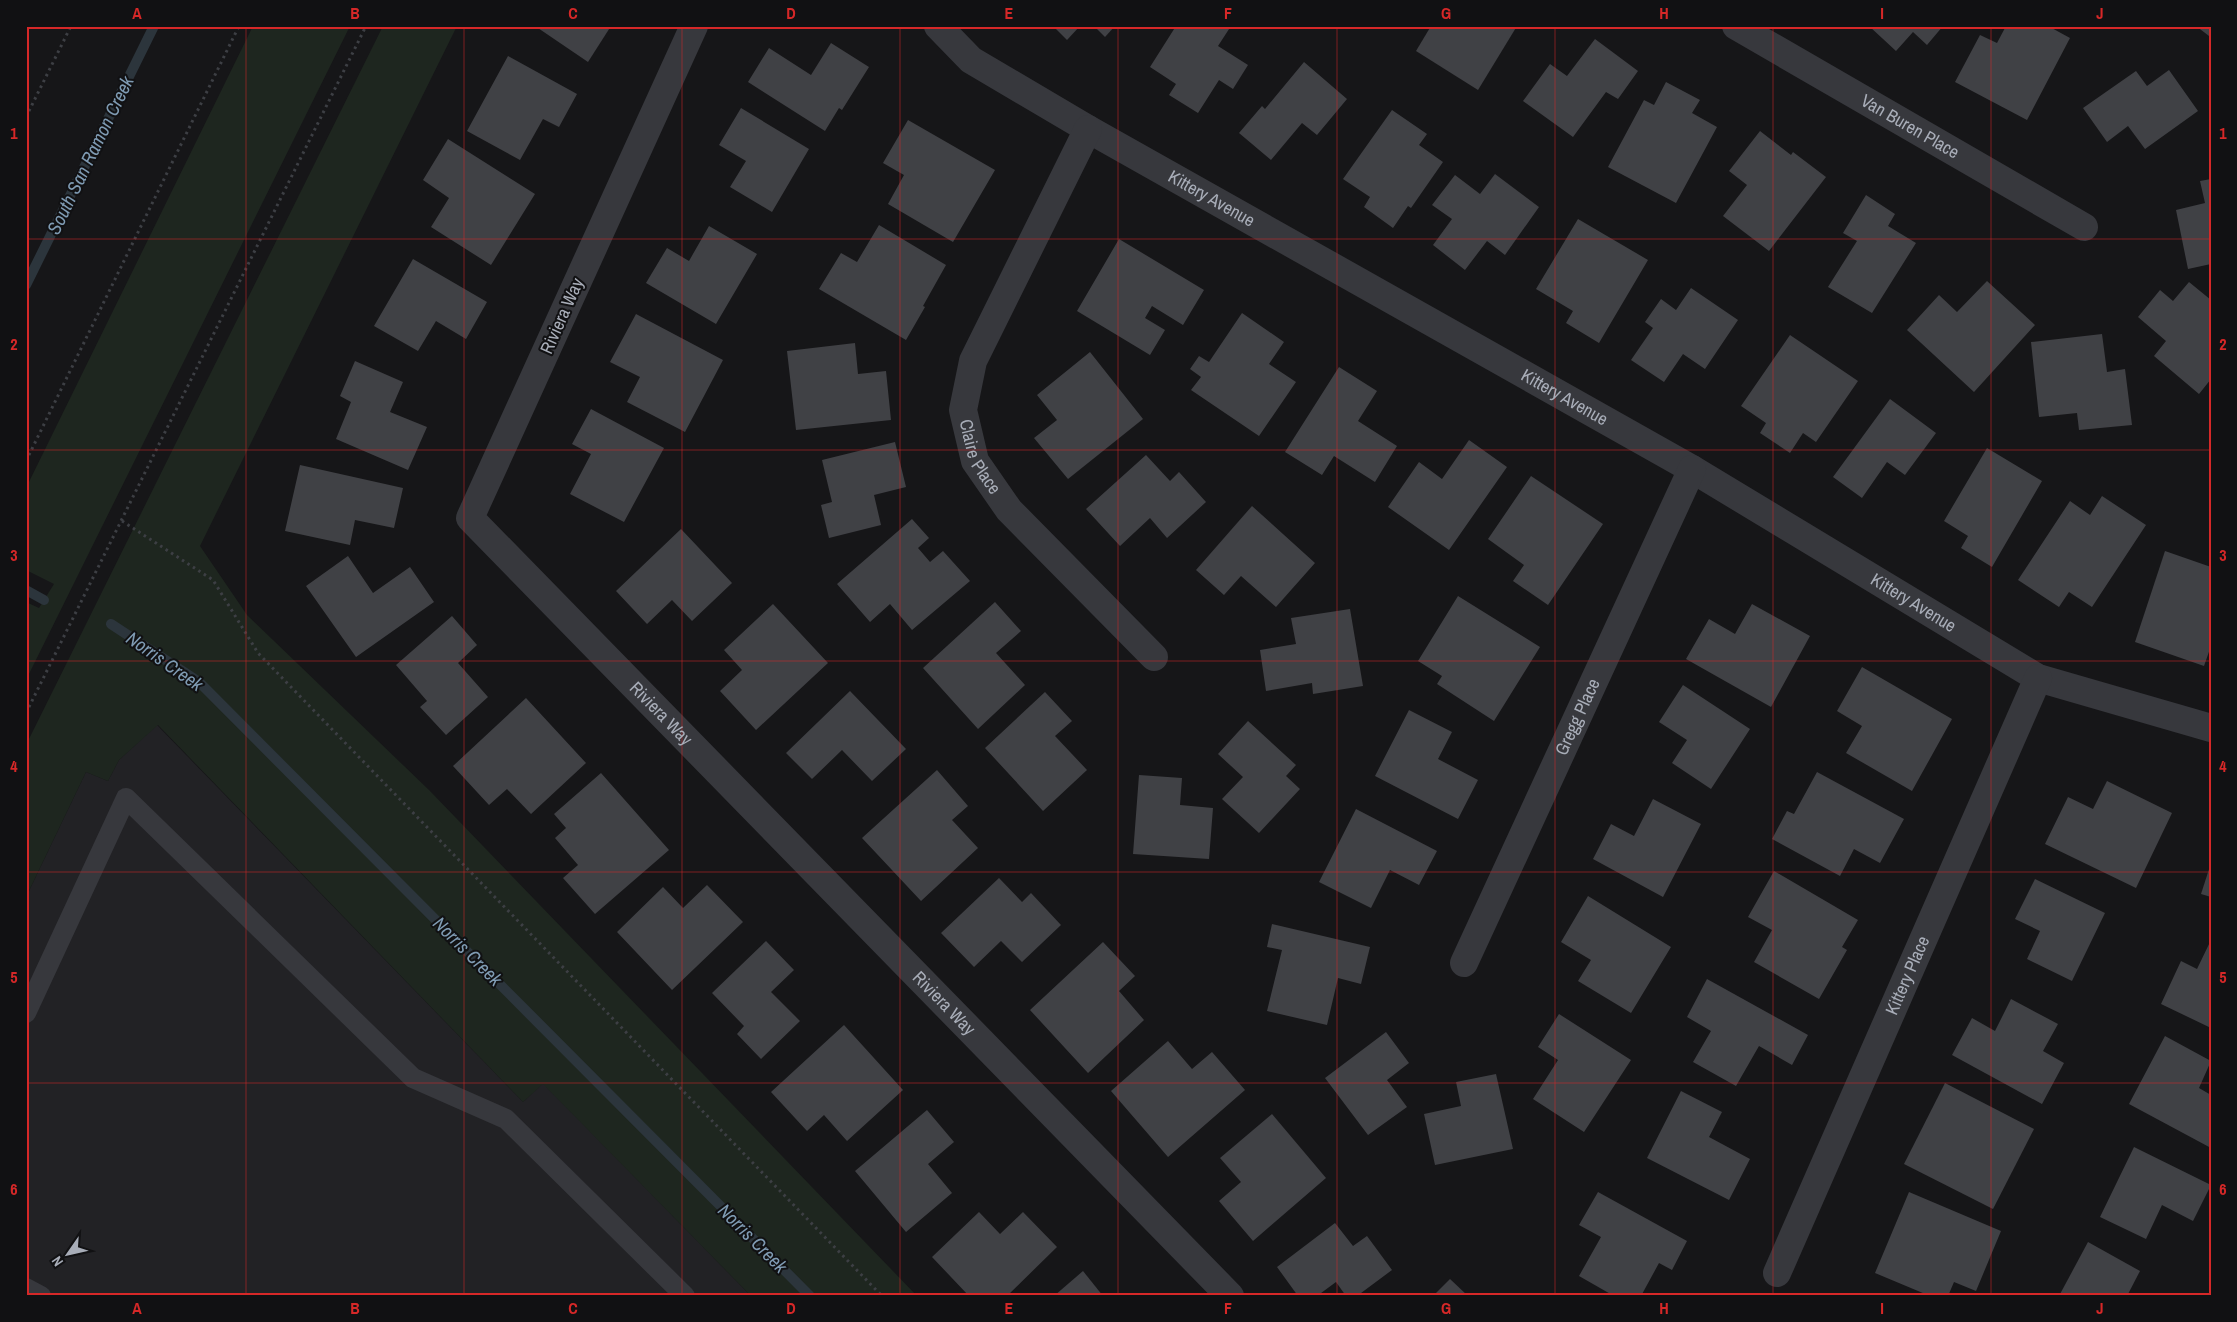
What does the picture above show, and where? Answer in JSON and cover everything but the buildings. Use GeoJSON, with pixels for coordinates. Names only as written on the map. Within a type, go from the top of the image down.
{"type":"FeatureCollection","features":[{"type":"Feature","properties":{"kind":"street","name":"Riviera Way"},"geometry":{"type":"LineString","coordinates":[[694,26],[470,518],[1230,1296]]}},
{"type":"Feature","properties":{"kind":"street","name":"Kittery Avenue"},"geometry":{"type":"LineString","coordinates":[[938,26],[971,60],[1088,129],[1692,469],[2038,678],[2211,728]]}},
{"type":"Feature","properties":{"kind":"street","name":"Van Buren Place"},"geometry":{"type":"LineString","coordinates":[[1736,26],[2084,227]]}},
{"type":"Feature","properties":{"kind":"street","name":"Claire Place"},"geometry":{"type":"LineString","coordinates":[[1088,129],[973,361],[963,410],[975,460],[1008,510],[1154,657]]}},
{"type":"Feature","properties":{"kind":"street","name":"Gregg Place"},"geometry":{"type":"LineString","coordinates":[[1464,963],[1692,469]]}},
{"type":"Feature","properties":{"kind":"street","name":"Kittery Place"},"geometry":{"type":"LineString","coordinates":[[1776,1273],[2038,678]]}},
{"type":"Feature","properties":{"kind":"lane"},"geometry":{"type":"LineString","coordinates":[[26,1013],[126,798],[413,1078],[506,1119],[685,1296]]}},
{"type":"Feature","properties":{"kind":"lane"},"geometry":{"type":"LineString","coordinates":[[26,1288],[42,1296]]}},
{"type":"Feature","properties":{"kind":"path"},"geometry":{"type":"LineString","coordinates":[[26,117],[71,26]]}},
{"type":"Feature","properties":{"kind":"path"},"geometry":{"type":"LineString","coordinates":[[26,461],[239,26]]}},
{"type":"Feature","properties":{"kind":"path"},"geometry":{"type":"LineString","coordinates":[[26,713],[366,26]]}},
{"type":"Feature","properties":{"kind":"path"},"geometry":{"type":"LineString","coordinates":[[122,521],[213,580],[258,653],[882,1296]]}},
{"type":"Feature","properties":{"kind":"shaded area"},"geometry":{"type":"Polygon","coordinates":[[[253,26],[350,26],[26,680],[26,602],[39,608],[54,584],[26,570],[26,488],[253,26]]]}},
{"type":"Feature","properties":{"kind":"shaded area"},"geometry":{"type":"Polygon","coordinates":[[[383,26],[457,26],[200,546],[247,615],[429,790],[917,1296],[751,1296],[543,1084],[523,1102],[158,725],[119,760],[108,781],[86,772],[26,897],[26,745],[383,26]]]}},
{"type":"Feature","properties":{"kind":"shaded area"},"geometry":{"type":"Polygon","coordinates":[[[157,725],[523,1102],[543,1083],[751,1296],[26,1296],[26,897],[86,772],[108,781],[119,760],[157,725]]]}},
{"type":"Feature","properties":{"kind":"waterway","name":"South San Ramon Creek"},"geometry":{"type":"LineString","coordinates":[[26,285],[154,26]]}},
{"type":"Feature","properties":{"kind":"waterway","name":"Norris Creek"},"geometry":{"type":"LineString","coordinates":[[26,590],[44,600]]}},
{"type":"Feature","properties":{"kind":"waterway","name":"Norris Creek"},"geometry":{"type":"LineString","coordinates":[[111,624],[199,682],[810,1296]]}}]}
